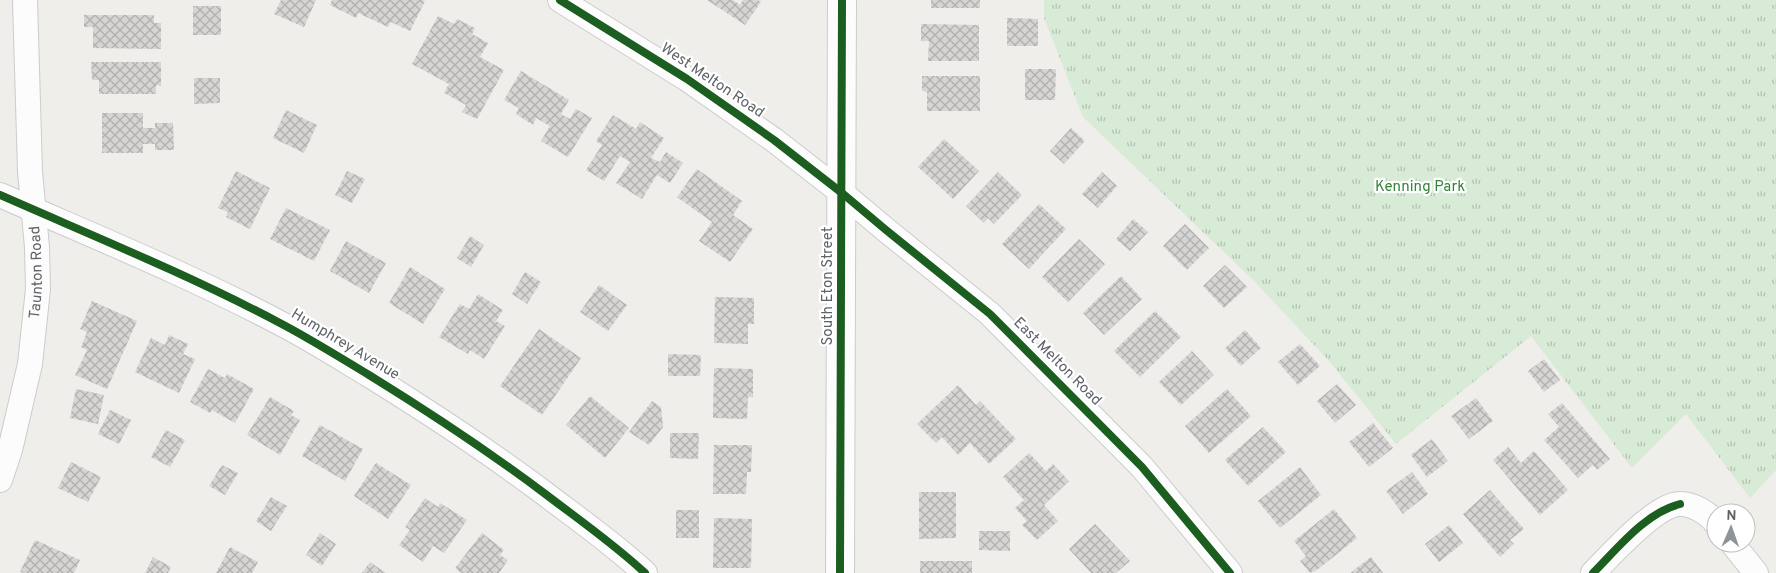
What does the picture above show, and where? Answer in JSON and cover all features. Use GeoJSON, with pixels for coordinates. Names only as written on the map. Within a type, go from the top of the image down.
{"type":"FeatureCollection","features":[{"type":"Feature","properties":{"kind":"street","name":"Taunton Road"},"geometry":{"type":"LineString","coordinates":[[0,480],[10,450],[30,364],[38,289],[37,246],[30,172],[25,0]]}},
{"type":"Feature","properties":{"kind":"street","name":"West Melton Road"},"geometry":{"type":"LineString","coordinates":[[560,0],[687,79],[774,140],[842,192]]}},
{"type":"Feature","properties":{"kind":"street","name":"South Eton Street"},"geometry":{"type":"LineString","coordinates":[[840,573],[842,0]]}},
{"type":"Feature","properties":{"kind":"street","name":"East Melton Road"},"geometry":{"type":"LineString","coordinates":[[842,192],[990,314],[1142,466],[1230,573]]}},
{"type":"Feature","properties":{"kind":"street","name":"Humphrey Avenue"},"geometry":{"type":"LineString","coordinates":[[0,195],[160,264],[224,294],[337,355],[429,412],[511,469],[645,573]]}},
{"type":"Feature","properties":{"kind":"street"},"geometry":{"type":"LineString","coordinates":[[1593,573],[1658,512],[1680,504],[1697,508],[1706,514]]}},
{"type":"Feature","properties":{"kind":"street"},"geometry":{"type":"LineString","coordinates":[[1740,553],[1756,573]]}},
{"type":"Feature","properties":{"kind":"green space","name":"Kenning Park"},"geometry":{"type":"Polygon","coordinates":[[[1044,0],[1776,0],[1776,470],[1750,498],[1686,414],[1632,468],[1531,336],[1396,444],[1329,361],[1255,282],[1083,117],[1044,18],[1044,0]]]}},
{"type":"Feature","properties":{"kind":"building"},"geometry":{"type":"Polygon","coordinates":[[[281,0],[316,0],[304,27],[274,14],[281,0]]]}},
{"type":"Feature","properties":{"kind":"building"},"geometry":{"type":"Polygon","coordinates":[[[332,0],[425,1],[410,31],[391,22],[388,27],[358,13],[356,18],[330,5],[332,0]]]}},
{"type":"Feature","properties":{"kind":"building"},"geometry":{"type":"Polygon","coordinates":[[[707,0],[733,0],[740,5],[743,0],[758,0],[761,2],[745,25],[707,0]]]}},
{"type":"Feature","properties":{"kind":"building"},"geometry":{"type":"Polygon","coordinates":[[[931,0],[980,0],[980,8],[931,8],[931,0]]]}},
{"type":"Feature","properties":{"kind":"building"},"geometry":{"type":"Polygon","coordinates":[[[193,6],[221,6],[221,35],[193,35],[193,6]]]}},
{"type":"Feature","properties":{"kind":"building"},"geometry":{"type":"Polygon","coordinates":[[[84,15],[154,15],[154,23],[161,23],[161,49],[93,48],[93,27],[84,27],[84,15]]]}},
{"type":"Feature","properties":{"kind":"building"},"geometry":{"type":"Polygon","coordinates":[[[438,16],[454,24],[457,19],[475,28],[472,34],[488,43],[480,57],[504,70],[477,119],[462,112],[466,105],[444,93],[449,84],[412,64],[438,16]]]}},
{"type":"Feature","properties":{"kind":"building"},"geometry":{"type":"Polygon","coordinates":[[[1007,18],[1038,19],[1038,46],[1007,46],[1007,18]]]}},
{"type":"Feature","properties":{"kind":"building"},"geometry":{"type":"Polygon","coordinates":[[[921,24],[979,25],[979,61],[928,61],[929,41],[921,41],[921,24]]]}},
{"type":"Feature","properties":{"kind":"building"},"geometry":{"type":"Polygon","coordinates":[[[91,62],[161,62],[161,86],[156,85],[156,94],[99,94],[99,80],[92,80],[91,62]]]}},
{"type":"Feature","properties":{"kind":"building"},"geometry":{"type":"Polygon","coordinates":[[[1025,69],[1056,69],[1055,100],[1025,100],[1025,69]]]}},
{"type":"Feature","properties":{"kind":"building"},"geometry":{"type":"Polygon","coordinates":[[[521,71],[569,100],[561,114],[570,119],[576,109],[592,118],[568,157],[541,141],[550,126],[536,118],[533,125],[516,114],[519,108],[504,100],[521,71]]]}},
{"type":"Feature","properties":{"kind":"building"},"geometry":{"type":"Polygon","coordinates":[[[922,76],[980,76],[980,111],[927,111],[927,92],[922,91],[922,76]]]}},
{"type":"Feature","properties":{"kind":"building"},"geometry":{"type":"Polygon","coordinates":[[[194,78],[220,78],[220,103],[194,104],[194,78]]]}},
{"type":"Feature","properties":{"kind":"building"},"geometry":{"type":"Polygon","coordinates":[[[286,110],[317,125],[304,153],[273,138],[286,110]]]}},
{"type":"Feature","properties":{"kind":"building"},"geometry":{"type":"Polygon","coordinates":[[[102,113],[143,113],[143,128],[155,128],[155,123],[173,123],[174,150],[155,150],[155,144],[143,144],[143,153],[102,153],[102,113]]]}},
{"type":"Feature","properties":{"kind":"building"},"geometry":{"type":"Polygon","coordinates":[[[613,115],[636,129],[640,122],[664,138],[651,158],[660,162],[666,152],[683,163],[670,183],[657,175],[642,199],[616,183],[630,162],[620,156],[604,181],[586,170],[602,145],[596,141],[613,115]]]}},
{"type":"Feature","properties":{"kind":"building"},"geometry":{"type":"Polygon","coordinates":[[[1071,128],[1085,141],[1064,164],[1050,151],[1071,128]]]}},
{"type":"Feature","properties":{"kind":"building"},"geometry":{"type":"Polygon","coordinates":[[[944,139],[979,171],[953,199],[918,167],[944,139]]]}},
{"type":"Feature","properties":{"kind":"building"},"geometry":{"type":"Polygon","coordinates":[[[697,169],[742,201],[733,215],[753,229],[730,262],[699,241],[712,222],[677,197],[697,169]]]}},
{"type":"Feature","properties":{"kind":"building"},"geometry":{"type":"Polygon","coordinates":[[[236,171],[270,188],[250,229],[226,217],[228,212],[218,208],[236,171]]]}},
{"type":"Feature","properties":{"kind":"building"},"geometry":{"type":"Polygon","coordinates":[[[347,171],[365,179],[352,203],[335,195],[347,171]]]}},
{"type":"Feature","properties":{"kind":"building"},"geometry":{"type":"Polygon","coordinates":[[[998,172],[1022,195],[994,224],[988,218],[984,223],[966,206],[998,172]]]}},
{"type":"Feature","properties":{"kind":"building"},"geometry":{"type":"Polygon","coordinates":[[[1102,172],[1117,186],[1098,208],[1082,194],[1102,172]]]}},
{"type":"Feature","properties":{"kind":"building"},"geometry":{"type":"Polygon","coordinates":[[[1039,204],[1066,229],[1029,269],[1002,244],[1039,204]]]}},
{"type":"Feature","properties":{"kind":"building"},"geometry":{"type":"Polygon","coordinates":[[[286,208],[330,230],[314,261],[270,239],[286,208]]]}},
{"type":"Feature","properties":{"kind":"building"},"geometry":{"type":"Polygon","coordinates":[[[1133,219],[1148,232],[1130,251],[1116,239],[1133,219]]]}},
{"type":"Feature","properties":{"kind":"building"},"geometry":{"type":"Polygon","coordinates":[[[1185,224],[1209,248],[1187,270],[1163,246],[1185,224]]]}},
{"type":"Feature","properties":{"kind":"building"},"geometry":{"type":"Polygon","coordinates":[[[470,236],[484,245],[471,267],[457,258],[470,236]]]}},
{"type":"Feature","properties":{"kind":"building"},"geometry":{"type":"Polygon","coordinates":[[[1079,239],[1105,264],[1068,302],[1042,277],[1079,239]]]}},
{"type":"Feature","properties":{"kind":"building"},"geometry":{"type":"Polygon","coordinates":[[[346,241],[386,263],[369,293],[330,271],[346,241]]]}},
{"type":"Feature","properties":{"kind":"building"},"geometry":{"type":"Polygon","coordinates":[[[1225,265],[1247,287],[1224,308],[1203,286],[1225,265]]]}},
{"type":"Feature","properties":{"kind":"building"},"geometry":{"type":"Polygon","coordinates":[[[410,267],[445,289],[423,324],[389,303],[410,267]]]}},
{"type":"Feature","properties":{"kind":"building"},"geometry":{"type":"Polygon","coordinates":[[[525,272],[541,282],[527,304],[512,294],[525,272]]]}},
{"type":"Feature","properties":{"kind":"building"},"geometry":{"type":"Polygon","coordinates":[[[1121,276],[1142,299],[1104,335],[1083,313],[1121,276]]]}},
{"type":"Feature","properties":{"kind":"building"},"geometry":{"type":"Polygon","coordinates":[[[599,285],[627,305],[608,331],[580,312],[599,285]]]}},
{"type":"Feature","properties":{"kind":"building"},"geometry":{"type":"Polygon","coordinates":[[[478,294],[503,310],[496,321],[505,326],[484,359],[470,350],[468,354],[439,337],[460,304],[469,309],[478,294]]]}},
{"type":"Feature","properties":{"kind":"building"},"geometry":{"type":"Polygon","coordinates":[[[715,297],[754,298],[754,324],[748,324],[748,344],[714,343],[715,297]]]}},
{"type":"Feature","properties":{"kind":"building"},"geometry":{"type":"Polygon","coordinates":[[[92,301],[137,321],[107,389],[75,375],[87,350],[81,347],[87,332],[80,329],[92,301]]]}},
{"type":"Feature","properties":{"kind":"building"},"geometry":{"type":"Polygon","coordinates":[[[1155,311],[1181,337],[1140,377],[1114,351],[1155,311]]]}},
{"type":"Feature","properties":{"kind":"building"},"geometry":{"type":"Polygon","coordinates":[[[539,329],[581,358],[542,415],[500,386],[539,329]]]}},
{"type":"Feature","properties":{"kind":"building"},"geometry":{"type":"Polygon","coordinates":[[[1245,330],[1261,348],[1241,366],[1225,348],[1245,330]]]}},
{"type":"Feature","properties":{"kind":"building"},"geometry":{"type":"Polygon","coordinates":[[[169,335],[188,344],[183,354],[195,359],[179,393],[135,372],[151,338],[165,345],[169,335]]]}},
{"type":"Feature","properties":{"kind":"building"},"geometry":{"type":"Polygon","coordinates":[[[1300,344],[1320,366],[1298,385],[1278,362],[1300,344]]]}},
{"type":"Feature","properties":{"kind":"building"},"geometry":{"type":"Polygon","coordinates":[[[1192,351],[1214,375],[1181,405],[1159,382],[1192,351]]]}},
{"type":"Feature","properties":{"kind":"building"},"geometry":{"type":"Polygon","coordinates":[[[668,354],[701,355],[700,376],[668,376],[668,354]]]}},
{"type":"Feature","properties":{"kind":"building"},"geometry":{"type":"Polygon","coordinates":[[[1544,359],[1560,380],[1544,392],[1528,371],[1544,359]]]}},
{"type":"Feature","properties":{"kind":"building"},"geometry":{"type":"Polygon","coordinates":[[[714,368],[753,369],[753,397],[748,397],[747,419],[713,418],[714,368]]]}},
{"type":"Feature","properties":{"kind":"building"},"geometry":{"type":"Polygon","coordinates":[[[208,369],[225,378],[227,374],[254,389],[235,423],[212,410],[210,413],[190,402],[208,369]]]}},
{"type":"Feature","properties":{"kind":"building"},"geometry":{"type":"Polygon","coordinates":[[[1337,384],[1356,405],[1335,423],[1317,401],[1337,384]]]}},
{"type":"Feature","properties":{"kind":"building"},"geometry":{"type":"Polygon","coordinates":[[[958,385],[976,405],[980,401],[1016,439],[989,464],[970,443],[958,455],[942,437],[936,443],[917,424],[958,385]]]}},
{"type":"Feature","properties":{"kind":"building"},"geometry":{"type":"Polygon","coordinates":[[[76,389],[104,395],[98,424],[70,418],[76,389]]]}},
{"type":"Feature","properties":{"kind":"building"},"geometry":{"type":"Polygon","coordinates":[[[1227,389],[1251,416],[1209,453],[1185,426],[1227,389]]]}},
{"type":"Feature","properties":{"kind":"building"},"geometry":{"type":"Polygon","coordinates":[[[590,396],[629,428],[605,458],[566,425],[590,396]]]}},
{"type":"Feature","properties":{"kind":"building"},"geometry":{"type":"Polygon","coordinates":[[[270,397],[294,411],[291,415],[300,420],[280,455],[247,435],[270,397]]]}},
{"type":"Feature","properties":{"kind":"building"},"geometry":{"type":"Polygon","coordinates":[[[1476,398],[1493,421],[1469,439],[1451,416],[1476,398]]]}},
{"type":"Feature","properties":{"kind":"building"},"geometry":{"type":"Polygon","coordinates":[[[652,401],[661,407],[663,427],[649,445],[629,432],[652,401]]]}},
{"type":"Feature","properties":{"kind":"building"},"geometry":{"type":"Polygon","coordinates":[[[1562,403],[1610,459],[1597,470],[1593,465],[1578,478],[1544,440],[1559,427],[1548,414],[1562,403]]]}},
{"type":"Feature","properties":{"kind":"building"},"geometry":{"type":"Polygon","coordinates":[[[110,410],[131,420],[119,444],[98,434],[110,410]]]}},
{"type":"Feature","properties":{"kind":"building"},"geometry":{"type":"Polygon","coordinates":[[[1373,423],[1393,448],[1369,467],[1349,442],[1373,423]]]}},
{"type":"Feature","properties":{"kind":"building"},"geometry":{"type":"Polygon","coordinates":[[[320,425],[363,449],[345,481],[302,456],[320,425]]]}},
{"type":"Feature","properties":{"kind":"building"},"geometry":{"type":"Polygon","coordinates":[[[1263,427],[1286,452],[1248,486],[1225,460],[1263,427]]]}},
{"type":"Feature","properties":{"kind":"building"},"geometry":{"type":"Polygon","coordinates":[[[166,430],[185,440],[170,467],[151,457],[166,430]]]}},
{"type":"Feature","properties":{"kind":"building"},"geometry":{"type":"Polygon","coordinates":[[[670,433],[699,433],[698,459],[670,458],[670,433]]]}},
{"type":"Feature","properties":{"kind":"building"},"geometry":{"type":"Polygon","coordinates":[[[1432,439],[1448,461],[1427,477],[1411,455],[1432,439]]]}},
{"type":"Feature","properties":{"kind":"building"},"geometry":{"type":"Polygon","coordinates":[[[714,445],[752,445],[751,472],[747,472],[746,494],[713,494],[714,445]]]}},
{"type":"Feature","properties":{"kind":"building"},"geometry":{"type":"Polygon","coordinates":[[[1508,447],[1521,463],[1534,451],[1568,490],[1540,515],[1493,460],[1508,447]]]}},
{"type":"Feature","properties":{"kind":"building"},"geometry":{"type":"Polygon","coordinates":[[[1029,453],[1046,471],[1053,464],[1069,481],[1044,505],[1058,521],[1037,540],[1022,525],[1027,521],[1015,508],[1024,500],[1003,477],[1029,453]]]}},
{"type":"Feature","properties":{"kind":"building"},"geometry":{"type":"Polygon","coordinates":[[[71,462],[101,477],[88,502],[58,488],[71,462]]]}},
{"type":"Feature","properties":{"kind":"building"},"geometry":{"type":"Polygon","coordinates":[[[376,463],[411,485],[388,519],[354,496],[376,463]]]}},
{"type":"Feature","properties":{"kind":"building"},"geometry":{"type":"Polygon","coordinates":[[[222,465],[238,473],[225,495],[209,486],[222,465]]]}},
{"type":"Feature","properties":{"kind":"building"},"geometry":{"type":"Polygon","coordinates":[[[1300,467],[1321,495],[1280,528],[1258,501],[1300,467]]]}},
{"type":"Feature","properties":{"kind":"building"},"geometry":{"type":"Polygon","coordinates":[[[1412,472],[1428,494],[1403,514],[1386,491],[1412,472]]]}},
{"type":"Feature","properties":{"kind":"building"},"geometry":{"type":"Polygon","coordinates":[[[1490,490],[1524,529],[1510,540],[1514,544],[1500,557],[1463,514],[1490,490]]]}},
{"type":"Feature","properties":{"kind":"building"},"geometry":{"type":"Polygon","coordinates":[[[919,492],[956,492],[956,538],[919,539],[919,492]]]}},
{"type":"Feature","properties":{"kind":"building"},"geometry":{"type":"Polygon","coordinates":[[[271,497],[287,506],[271,531],[256,521],[271,497]]]}},
{"type":"Feature","properties":{"kind":"building"},"geometry":{"type":"Polygon","coordinates":[[[425,498],[438,507],[440,503],[467,520],[444,553],[433,546],[423,562],[399,545],[410,530],[405,527],[425,498]]]}},
{"type":"Feature","properties":{"kind":"building"},"geometry":{"type":"Polygon","coordinates":[[[1334,509],[1357,538],[1317,570],[1310,573],[1300,561],[1306,556],[1294,541],[1334,509]]]}},
{"type":"Feature","properties":{"kind":"building"},"geometry":{"type":"Polygon","coordinates":[[[676,510],[699,510],[699,538],[676,538],[676,510]]]}},
{"type":"Feature","properties":{"kind":"building"},"geometry":{"type":"Polygon","coordinates":[[[714,518],[752,519],[751,568],[713,568],[714,518]]]}},
{"type":"Feature","properties":{"kind":"building"},"geometry":{"type":"Polygon","coordinates":[[[1095,524],[1130,561],[1116,573],[1091,573],[1069,549],[1095,524]]]}},
{"type":"Feature","properties":{"kind":"building"},"geometry":{"type":"Polygon","coordinates":[[[1449,525],[1463,543],[1439,562],[1425,544],[1449,525]]]}},
{"type":"Feature","properties":{"kind":"building"},"geometry":{"type":"Polygon","coordinates":[[[979,531],[1010,531],[1010,551],[979,550],[979,531]]]}},
{"type":"Feature","properties":{"kind":"building"},"geometry":{"type":"Polygon","coordinates":[[[320,533],[336,544],[322,566],[306,555],[320,533]]]}},
{"type":"Feature","properties":{"kind":"building"},"geometry":{"type":"Polygon","coordinates":[[[482,533],[504,550],[500,555],[508,560],[499,573],[461,573],[455,568],[482,533]]]}},
{"type":"Feature","properties":{"kind":"building"},"geometry":{"type":"Polygon","coordinates":[[[35,540],[80,560],[74,573],[20,572],[35,540]]]}},
{"type":"Feature","properties":{"kind":"building"},"geometry":{"type":"Polygon","coordinates":[[[230,547],[258,562],[252,573],[216,573],[230,547]]]}},
{"type":"Feature","properties":{"kind":"building"},"geometry":{"type":"Polygon","coordinates":[[[153,557],[171,567],[168,573],[145,573],[153,557]]]}},
{"type":"Feature","properties":{"kind":"building"},"geometry":{"type":"Polygon","coordinates":[[[1371,557],[1383,573],[1350,573],[1371,557]]]}},
{"type":"Feature","properties":{"kind":"building"},"geometry":{"type":"Polygon","coordinates":[[[920,561],[972,561],[972,573],[920,573],[920,561]]]}},
{"type":"Feature","properties":{"kind":"building"},"geometry":{"type":"Polygon","coordinates":[[[370,562],[386,573],[362,573],[370,562]]]}},
{"type":"Feature","properties":{"kind":"cycle path"},"geometry":{"type":"LineString","coordinates":[[560,0],[687,79],[774,140],[990,314],[1142,467],[1230,573]]}},
{"type":"Feature","properties":{"kind":"cycle path"},"geometry":{"type":"LineString","coordinates":[[840,573],[842,0]]}},
{"type":"Feature","properties":{"kind":"cycle path"},"geometry":{"type":"LineString","coordinates":[[0,195],[244,304],[313,341],[414,403],[501,462],[596,532],[645,573]]}},
{"type":"Feature","properties":{"kind":"cycle path"},"geometry":{"type":"LineString","coordinates":[[1593,573],[1644,523],[1655,515],[1680,504]]}}]}
